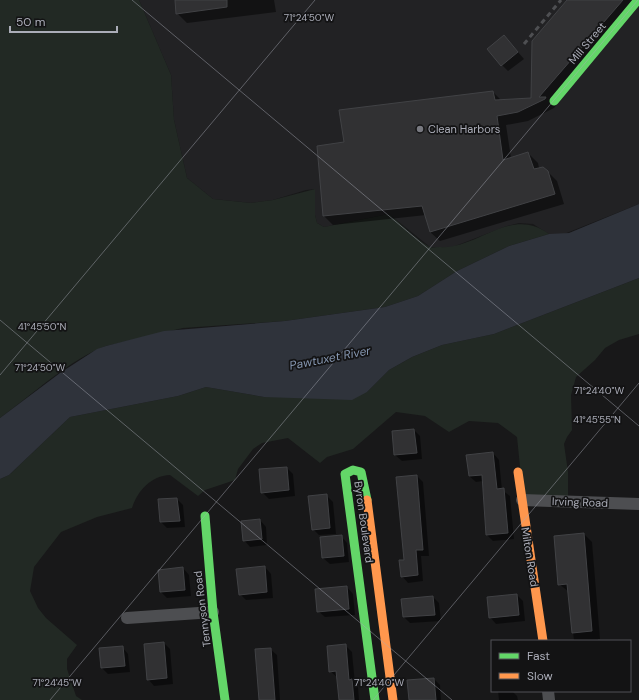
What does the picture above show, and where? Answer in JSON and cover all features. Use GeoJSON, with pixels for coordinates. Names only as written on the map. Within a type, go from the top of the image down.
{"type":"FeatureCollection","features":[{"type":"Feature","properties":{"kind":"street","name":"Mill Street"},"geometry":{"type":"LineString","coordinates":[[554,101],[638,0]]}},
{"type":"Feature","properties":{"kind":"street","name":"Byron Boulevard"},"geometry":{"type":"LineString","coordinates":[[375,700],[345,474],[353,470],[361,472],[367,499],[393,700]]}},
{"type":"Feature","properties":{"kind":"street","name":"Milton Road"},"geometry":{"type":"LineString","coordinates":[[518,472],[543,640]]}},
{"type":"Feature","properties":{"kind":"street","name":"Irving Road"},"geometry":{"type":"LineString","coordinates":[[522,500],[639,504]]}},
{"type":"Feature","properties":{"kind":"street","name":"Tennyson Road"},"geometry":{"type":"LineString","coordinates":[[205,516],[213,612],[225,700]]}},
{"type":"Feature","properties":{"kind":"street"},"geometry":{"type":"LineString","coordinates":[[127,618],[213,612]]}},
{"type":"Feature","properties":{"kind":"shaded area"},"geometry":{"type":"Polygon","coordinates":[[[0,0],[139,0],[171,75],[174,120],[187,178],[213,199],[251,203],[273,200],[315,189],[315,215],[317,223],[324,227],[389,214],[430,247],[453,246],[507,226],[521,224],[535,226],[549,234],[509,246],[457,271],[418,296],[385,307],[285,321],[183,328],[106,346],[93,351],[66,368],[0,418],[0,0]]]}},
{"type":"Feature","properties":{"kind":"shaded area"},"geometry":{"type":"Polygon","coordinates":[[[139,0],[639,0],[639,204],[564,234],[549,234],[533,224],[519,223],[507,226],[450,248],[430,247],[389,214],[324,227],[317,223],[315,215],[315,189],[306,190],[273,200],[251,203],[213,199],[187,178],[174,120],[171,75],[139,0]]]}},
{"type":"Feature","properties":{"kind":"shaded area"},"geometry":{"type":"Polygon","coordinates":[[[639,278],[639,334],[619,340],[605,348],[595,360],[576,377],[571,395],[572,430],[564,444],[568,472],[568,500],[523,496],[517,437],[498,423],[469,421],[449,432],[425,416],[396,412],[353,449],[327,457],[320,463],[288,438],[262,443],[253,449],[238,469],[235,480],[205,490],[198,496],[170,475],[157,478],[146,485],[138,495],[132,508],[97,517],[61,532],[34,567],[30,591],[38,608],[46,618],[77,645],[67,659],[67,669],[76,696],[82,700],[0,700],[0,479],[9,475],[70,417],[178,396],[206,387],[264,397],[367,392],[389,370],[412,357],[442,345],[494,334],[639,278]]]}},
{"type":"Feature","properties":{"kind":"water","name":"Pawtuxet River"},"geometry":{"type":"Polygon","coordinates":[[[639,204],[639,278],[494,334],[442,345],[412,357],[389,370],[367,392],[352,400],[264,397],[206,387],[178,396],[70,417],[9,475],[0,479],[0,418],[60,373],[97,349],[164,331],[285,321],[385,307],[418,296],[457,271],[509,246],[549,234],[569,233],[639,204]]]}},
{"type":"Feature","properties":{"kind":"building"},"geometry":{"type":"Polygon","coordinates":[[[175,0],[227,0],[227,7],[176,14],[175,0]]]}},
{"type":"Feature","properties":{"kind":"building","name":"Clean Harbors"},"geometry":{"type":"Polygon","coordinates":[[[567,0],[623,0],[539,97],[546,97],[545,99],[518,112],[497,116],[503,160],[528,152],[534,169],[543,167],[548,171],[555,194],[430,232],[422,206],[323,216],[317,146],[344,142],[339,110],[493,91],[495,100],[531,98],[532,41],[567,0]]]}},
{"type":"Feature","properties":{"kind":"building"},"geometry":{"type":"Polygon","coordinates":[[[504,35],[518,52],[501,66],[487,49],[504,35]]]}},
{"type":"Feature","properties":{"kind":"building"},"geometry":{"type":"Polygon","coordinates":[[[414,429],[417,453],[394,455],[392,431],[414,429]]]}},
{"type":"Feature","properties":{"kind":"building"},"geometry":{"type":"Polygon","coordinates":[[[493,452],[497,489],[504,488],[508,533],[486,535],[482,475],[469,476],[466,455],[493,452]]]}},
{"type":"Feature","properties":{"kind":"building"},"geometry":{"type":"Polygon","coordinates":[[[287,467],[289,490],[261,493],[259,469],[287,467]]]}},
{"type":"Feature","properties":{"kind":"building"},"geometry":{"type":"Polygon","coordinates":[[[417,475],[423,550],[416,550],[418,575],[401,577],[399,560],[404,560],[396,477],[417,475]]]}},
{"type":"Feature","properties":{"kind":"building"},"geometry":{"type":"Polygon","coordinates":[[[327,494],[330,528],[312,530],[308,496],[327,494]]]}},
{"type":"Feature","properties":{"kind":"building"},"geometry":{"type":"Polygon","coordinates":[[[177,498],[180,521],[160,522],[158,499],[177,498]]]}},
{"type":"Feature","properties":{"kind":"building"},"geometry":{"type":"Polygon","coordinates":[[[260,519],[262,539],[243,541],[241,521],[260,519]]]}},
{"type":"Feature","properties":{"kind":"building"},"geometry":{"type":"Polygon","coordinates":[[[584,533],[592,631],[572,633],[567,584],[558,585],[554,536],[584,533]]]}},
{"type":"Feature","properties":{"kind":"building"},"geometry":{"type":"Polygon","coordinates":[[[342,535],[344,556],[322,558],[320,537],[342,535]]]}},
{"type":"Feature","properties":{"kind":"building"},"geometry":{"type":"Polygon","coordinates":[[[265,566],[267,592],[239,595],[236,569],[265,566]]]}},
{"type":"Feature","properties":{"kind":"building"},"geometry":{"type":"Polygon","coordinates":[[[183,567],[185,590],[160,592],[158,570],[183,567]]]}},
{"type":"Feature","properties":{"kind":"building"},"geometry":{"type":"Polygon","coordinates":[[[347,586],[349,609],[317,612],[315,589],[347,586]]]}},
{"type":"Feature","properties":{"kind":"building"},"geometry":{"type":"Polygon","coordinates":[[[517,594],[519,615],[489,618],[487,597],[517,594]]]}},
{"type":"Feature","properties":{"kind":"building"},"geometry":{"type":"Polygon","coordinates":[[[433,596],[435,615],[403,617],[401,599],[433,596]]]}},
{"type":"Feature","properties":{"kind":"building"},"geometry":{"type":"Polygon","coordinates":[[[164,642],[167,678],[147,680],[144,644],[164,642]]]}},
{"type":"Feature","properties":{"kind":"building"},"geometry":{"type":"Polygon","coordinates":[[[346,644],[349,680],[352,679],[354,700],[339,700],[336,671],[329,672],[327,646],[346,644]]]}},
{"type":"Feature","properties":{"kind":"building"},"geometry":{"type":"Polygon","coordinates":[[[123,646],[125,666],[101,668],[99,648],[123,646]]]}},
{"type":"Feature","properties":{"kind":"building"},"geometry":{"type":"Polygon","coordinates":[[[271,648],[275,700],[259,700],[255,649],[271,648]]]}},
{"type":"Feature","properties":{"kind":"building"},"geometry":{"type":"Polygon","coordinates":[[[434,678],[436,700],[409,700],[407,680],[434,678]]]}},
{"type":"Feature","properties":{"kind":"railway"},"geometry":{"type":"LineString","coordinates":[[524,44],[561,0]]}},
{"type":"Feature","properties":{"kind":"traffic: fast"},"geometry":{"type":"LineString","coordinates":[[554,101],[638,0]]}},
{"type":"Feature","properties":{"kind":"traffic: fast"},"geometry":{"type":"LineString","coordinates":[[367,500],[361,472],[353,470],[345,474],[375,700]]}},
{"type":"Feature","properties":{"kind":"traffic: fast"},"geometry":{"type":"LineString","coordinates":[[205,516],[213,612],[225,700]]}},
{"type":"Feature","properties":{"kind":"traffic: slow"},"geometry":{"type":"LineString","coordinates":[[518,472],[543,640]]}},
{"type":"Feature","properties":{"kind":"traffic: slow"},"geometry":{"type":"LineString","coordinates":[[367,500],[393,700]]}},
{"type":"Feature","properties":{"kind":"place","name":"Clean Harbors"},"geometry":{"type":"Point","coordinates":[420,129]}}]}
